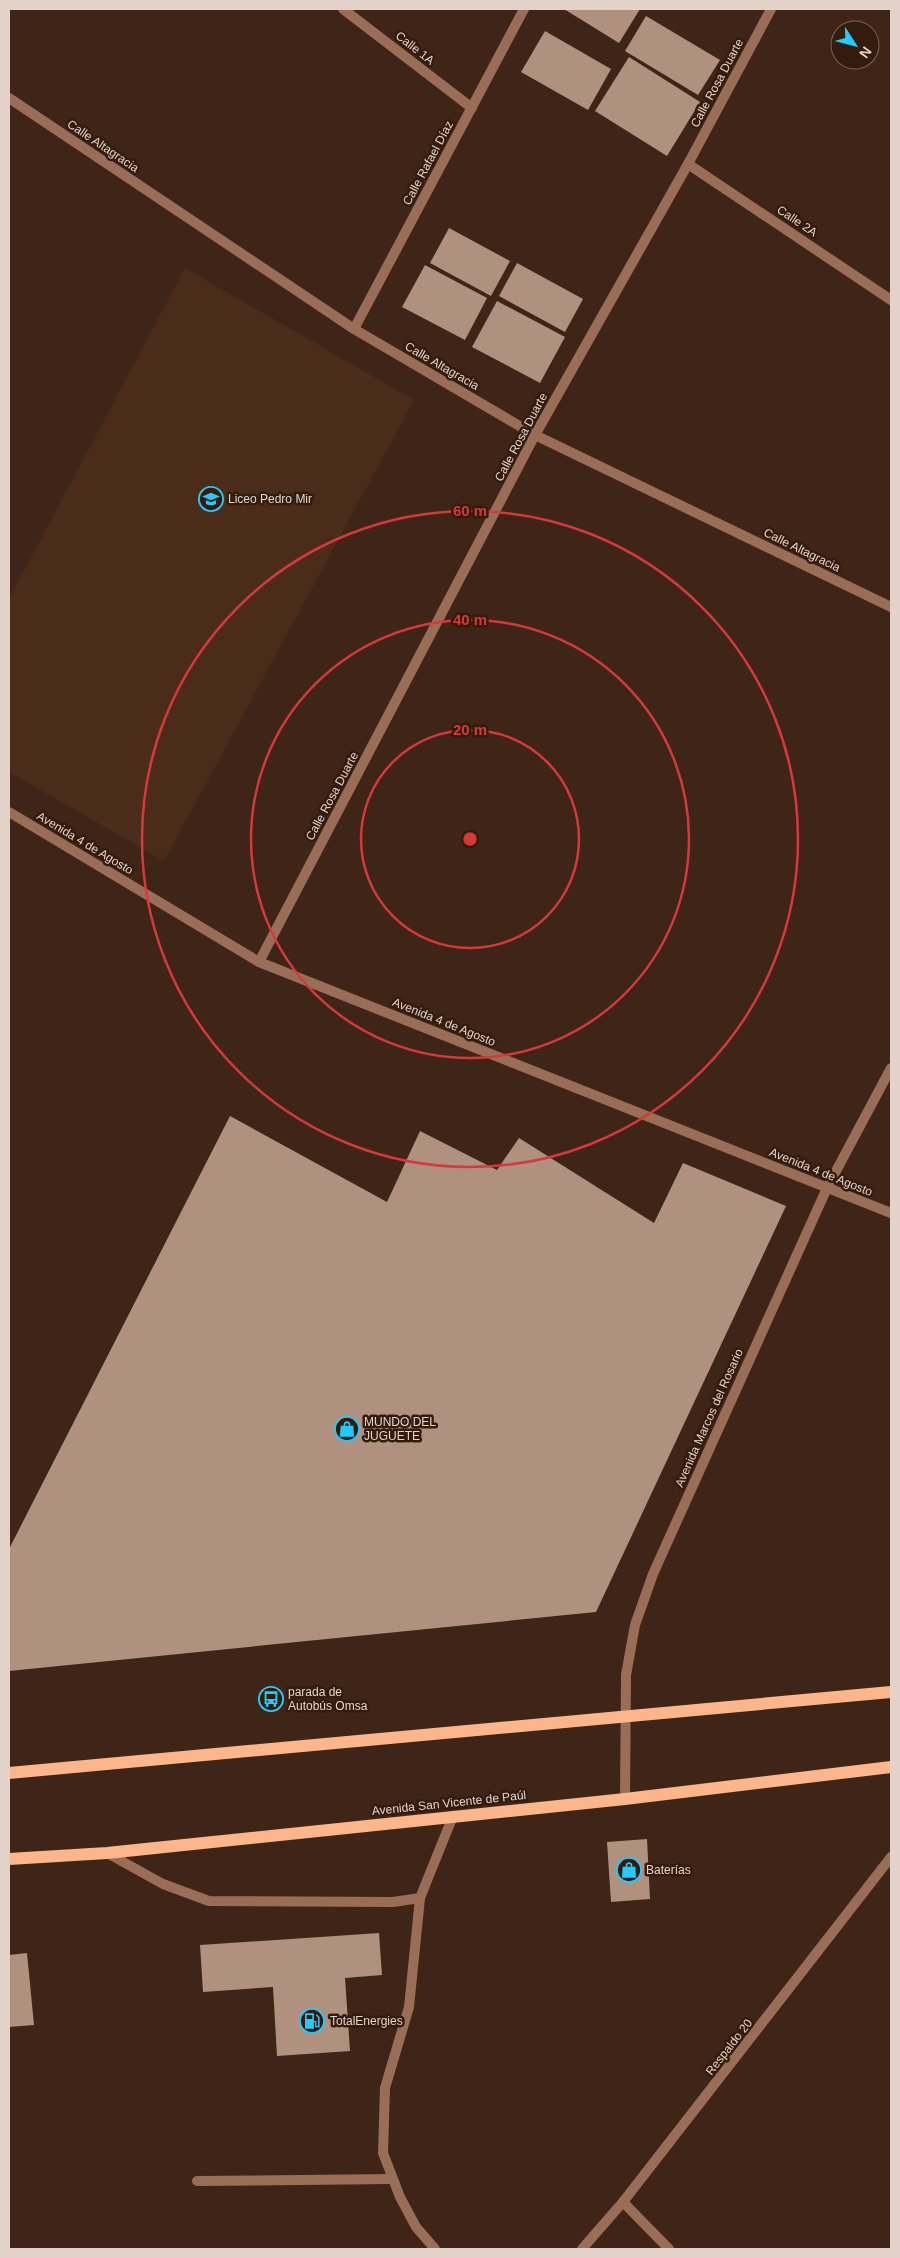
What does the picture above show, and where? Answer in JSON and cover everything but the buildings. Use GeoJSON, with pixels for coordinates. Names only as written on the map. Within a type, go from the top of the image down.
{"type":"FeatureCollection","features":[{"type":"Feature","properties":{"kind":"main road"},"geometry":{"type":"LineString","coordinates":[[9,1773],[891,1692]]}},
{"type":"Feature","properties":{"kind":"main road","name":"Avenida San Vicente de Paúl"},"geometry":{"type":"LineString","coordinates":[[9,1859],[107,1853],[625,1799],[891,1767]]}},
{"type":"Feature","properties":{"kind":"street","name":"Calle 1A"},"geometry":{"type":"LineString","coordinates":[[343,9],[472,108]]}},
{"type":"Feature","properties":{"kind":"street","name":"Calle Rafael Díaz"},"geometry":{"type":"LineString","coordinates":[[354,329],[524,9]]}},
{"type":"Feature","properties":{"kind":"street","name":"Calle Rosa Duarte"},"geometry":{"type":"LineString","coordinates":[[260,962],[535,435],[688,164],[771,9]]}},
{"type":"Feature","properties":{"kind":"street","name":"Calle Altagracia"},"geometry":{"type":"LineString","coordinates":[[9,98],[354,329],[535,435],[891,607]]}},
{"type":"Feature","properties":{"kind":"street","name":"Calle 2A"},"geometry":{"type":"LineString","coordinates":[[688,164],[891,300]]}},
{"type":"Feature","properties":{"kind":"street","name":"Avenida 4 de Agosto"},"geometry":{"type":"LineString","coordinates":[[9,812],[260,962],[891,1213]]}},
{"type":"Feature","properties":{"kind":"street","name":"Avenida Marcos del Rosario"},"geometry":{"type":"LineString","coordinates":[[625,1799],[626,1676],[635,1625],[654,1574],[827,1188],[891,1068]]}},
{"type":"Feature","properties":{"kind":"street"},"geometry":{"type":"LineString","coordinates":[[435,2249],[416,2227],[392,2179],[383,2153],[385,2088],[409,2008],[420,1898],[453,1816]]}},
{"type":"Feature","properties":{"kind":"street"},"geometry":{"type":"LineString","coordinates":[[107,1853],[163,1884],[209,1901],[393,1902],[420,1898]]}},
{"type":"Feature","properties":{"kind":"street","name":"Respaldo 20"},"geometry":{"type":"LineString","coordinates":[[582,2249],[623,2202],[891,1857]]}},
{"type":"Feature","properties":{"kind":"street"},"geometry":{"type":"LineString","coordinates":[[197,2181],[392,2179]]}},
{"type":"Feature","properties":{"kind":"street"},"geometry":{"type":"LineString","coordinates":[[623,2202],[668,2249]]}},
{"type":"Feature","properties":{"kind":"shaded area","name":"Liceo Pedro Mir"},"geometry":{"type":"Polygon","coordinates":[[[185,268],[414,400],[164,861],[9,772],[9,599],[185,268]]]}},
{"type":"Feature","properties":{"kind":"place","name":"Liceo Pedro Mir"},"geometry":{"type":"Point","coordinates":[211,499]}},
{"type":"Feature","properties":{"kind":"place","name":"MUNDO DEL JUGUETE"},"geometry":{"type":"Point","coordinates":[347,1429]}},
{"type":"Feature","properties":{"kind":"place","name":"parada de Autobús Omsa"},"geometry":{"type":"Point","coordinates":[271,1699]}},
{"type":"Feature","properties":{"kind":"place","name":"Baterías"},"geometry":{"type":"Point","coordinates":[629,1870]}},
{"type":"Feature","properties":{"kind":"place","name":"TotalEnergies"},"geometry":{"type":"Point","coordinates":[312,2021]}}]}
